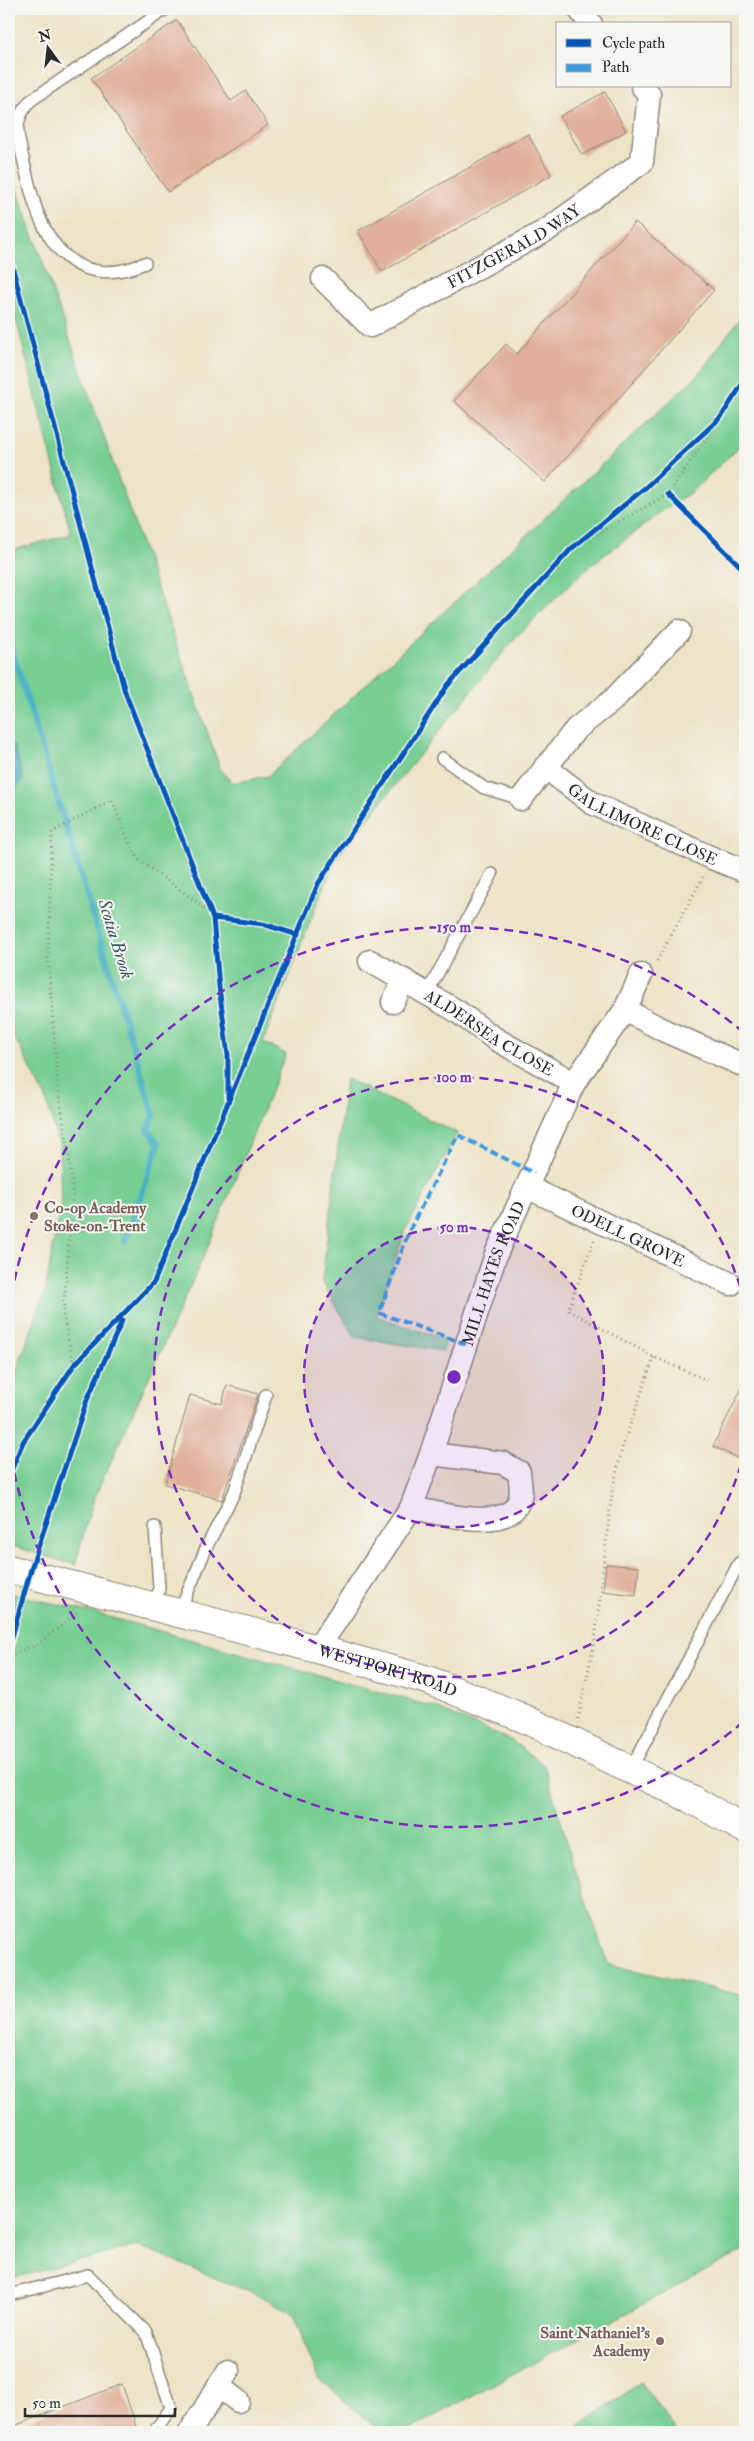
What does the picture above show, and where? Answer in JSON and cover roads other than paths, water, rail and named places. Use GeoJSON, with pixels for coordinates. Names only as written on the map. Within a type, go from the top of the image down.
{"type":"FeatureCollection","features":[{"type":"Feature","properties":{"kind":"street"},"geometry":{"type":"LineString","coordinates":[[579,9],[589,22]]}},
{"type":"Feature","properties":{"kind":"street","name":"FITZGERALD WAY"},"geometry":{"type":"LineString","coordinates":[[323,279],[370,326],[547,230],[642,162],[649,94],[644,88]]}},
{"type":"Feature","properties":{"kind":"street"},"geometry":{"type":"LineString","coordinates":[[520,799],[576,729],[613,700],[679,631]]}},
{"type":"Feature","properties":{"kind":"street","name":"GALLIMORE CLOSE"},"geometry":{"type":"LineString","coordinates":[[545,767],[592,803],[712,858],[745,871]]}},
{"type":"Feature","properties":{"kind":"street","name":"ALDERSEA CLOSE"},"geometry":{"type":"LineString","coordinates":[[370,961],[455,1010],[494,1038],[574,1083]]}},
{"type":"Feature","properties":{"kind":"street","name":"MILL HAYES ROAD"},"geometry":{"type":"LineString","coordinates":[[317,1649],[411,1508],[431,1454],[496,1254],[574,1083],[625,1010],[641,975]]}},
{"type":"Feature","properties":{"kind":"street"},"geometry":{"type":"LineString","coordinates":[[393,1002],[404,980]]}},
{"type":"Feature","properties":{"kind":"street"},"geometry":{"type":"LineString","coordinates":[[625,1010],[665,1032],[745,1066]]}},
{"type":"Feature","properties":{"kind":"street","name":"ODELL GROVE"},"geometry":{"type":"LineString","coordinates":[[527,1187],[731,1284]]}},
{"type":"Feature","properties":{"kind":"street"},"geometry":{"type":"LineString","coordinates":[[411,1508],[491,1520],[508,1515],[518,1504],[521,1491],[519,1472],[503,1463],[431,1454]]}},
{"type":"Feature","properties":{"kind":"street","name":"WESTPORT ROAD"},"geometry":{"type":"LineString","coordinates":[[9,1569],[317,1649],[428,1680],[524,1718],[691,1798],[745,1829]]}},
{"type":"Feature","properties":{"kind":"street"},"geometry":{"type":"LineString","coordinates":[[190,2432],[223,2379],[238,2401]]}},
{"type":"Feature","properties":{"kind":"lane"},"geometry":{"type":"LineString","coordinates":[[145,263],[117,273],[92,270],[68,258],[52,241],[34,202],[18,132],[21,112],[30,100],[166,9]]}},
{"type":"Feature","properties":{"kind":"lane"},"geometry":{"type":"LineString","coordinates":[[442,758],[484,788],[520,799]]}},
{"type":"Feature","properties":{"kind":"lane"},"geometry":{"type":"LineString","coordinates":[[427,993],[492,874]]}},
{"type":"Feature","properties":{"kind":"lane"},"geometry":{"type":"LineString","coordinates":[[167,1610],[207,1546],[234,1493],[266,1396]]}},
{"type":"Feature","properties":{"kind":"lane"},"geometry":{"type":"LineString","coordinates":[[154,1528],[159,1588],[167,1610]]}},
{"type":"Feature","properties":{"kind":"lane"},"geometry":{"type":"LineString","coordinates":[[631,1769],[739,1563],[745,1562]]}},
{"type":"Feature","properties":{"kind":"lane"},"geometry":{"type":"LineString","coordinates":[[9,2295],[88,2275],[146,2332],[171,2408],[154,2432]]}},
{"type":"Feature","properties":{"kind":"water"},"geometry":{"type":"Polygon","coordinates":[[[9,744],[14,746],[23,779],[14,790],[9,790],[9,744]]]}},
{"type":"Feature","properties":{"kind":"waterway","name":"Scotia Brook"},"geometry":{"type":"LineString","coordinates":[[9,640],[154,1115],[148,1130],[159,1144],[125,1242]]}},
{"type":"Feature","properties":{"kind":"place","name":"Co-op Academy Stoke-on-Trent"},"geometry":{"type":"Point","coordinates":[34,1216]}},
{"type":"Feature","properties":{"kind":"place","name":"Saint Nathaniel's Academy"},"geometry":{"type":"Point","coordinates":[660,2341]}}]}
